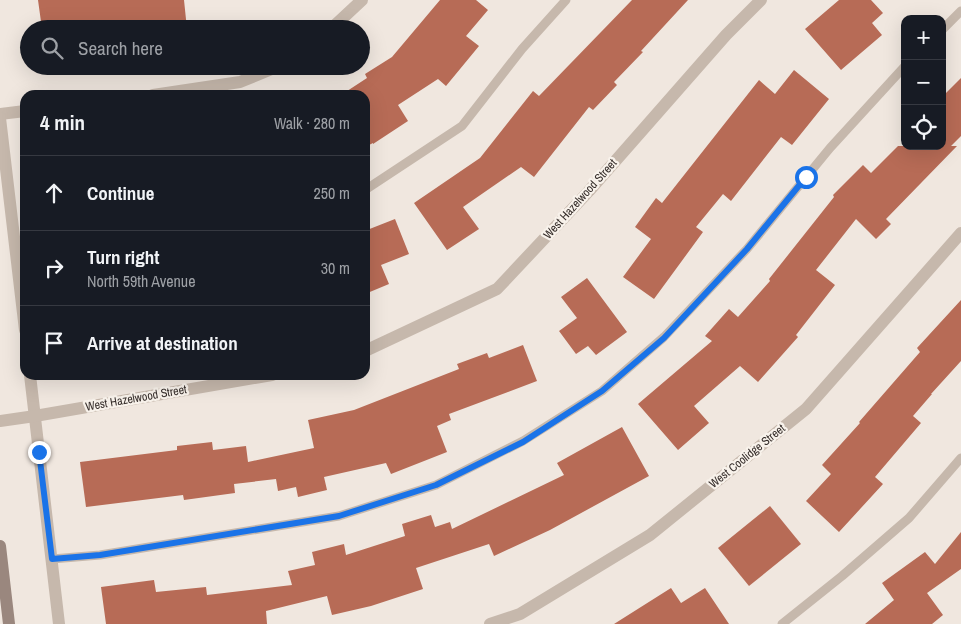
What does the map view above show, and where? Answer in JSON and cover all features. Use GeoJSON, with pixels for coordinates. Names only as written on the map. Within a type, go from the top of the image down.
{"type":"FeatureCollection","features":[{"type":"Feature","properties":{"kind":"main road"},"geometry":{"type":"LineString","coordinates":[[0,546],[9,624]]}},
{"type":"Feature","properties":{"kind":"street"},"geometry":{"type":"LineString","coordinates":[[341,20],[362,0]]}},
{"type":"Feature","properties":{"kind":"street","name":"West Hazelwood Street"},"geometry":{"type":"LineString","coordinates":[[370,349],[497,289],[589,191],[726,35],[761,0]]}},
{"type":"Feature","properties":{"kind":"street"},"geometry":{"type":"LineString","coordinates":[[186,90],[240,82],[257,75]]}},
{"type":"Feature","properties":{"kind":"street"},"geometry":{"type":"LineString","coordinates":[[20,112],[0,116],[20,261]]}},
{"type":"Feature","properties":{"kind":"street","name":"West Coolidge Street"},"geometry":{"type":"LineString","coordinates":[[490,624],[520,614],[650,535],[806,409],[961,234]]}},
{"type":"Feature","properties":{"kind":"street"},"geometry":{"type":"LineString","coordinates":[[31,380],[60,624]]}},
{"type":"Feature","properties":{"kind":"street","name":"West Hazelwood Street"},"geometry":{"type":"LineString","coordinates":[[0,421],[243,380]]}},
{"type":"Feature","properties":{"kind":"lane"},"geometry":{"type":"LineString","coordinates":[[370,187],[462,126],[522,49],[566,0]]}},
{"type":"Feature","properties":{"kind":"lane"},"geometry":{"type":"LineString","coordinates":[[946,26],[961,11]]}},
{"type":"Feature","properties":{"kind":"lane"},"geometry":{"type":"LineString","coordinates":[[52,559],[100,555],[339,516],[436,485],[523,442],[602,391],[664,338],[747,249],[830,148],[901,70]]}},
{"type":"Feature","properties":{"kind":"lane"},"geometry":{"type":"LineString","coordinates":[[782,624],[842,576],[909,518],[961,458]]}},
{"type":"Feature","properties":{"kind":"building"},"geometry":{"type":"Polygon","coordinates":[[[38,0],[184,0],[186,20],[41,20],[38,0]]]}},
{"type":"Feature","properties":{"kind":"building"},"geometry":{"type":"Polygon","coordinates":[[[440,0],[476,0],[488,10],[466,36],[479,46],[446,86],[438,79],[398,105],[408,121],[370,144],[370,90],[349,90],[367,78],[366,75],[370,75],[370,71],[392,57],[440,0]]]}},
{"type":"Feature","properties":{"kind":"building"},"geometry":{"type":"Polygon","coordinates":[[[632,0],[688,0],[614,82],[617,85],[593,110],[589,107],[534,177],[521,167],[463,207],[479,229],[447,250],[414,203],[480,158],[533,91],[539,96],[632,0]]]}},
{"type":"Feature","properties":{"kind":"building"},"geometry":{"type":"Polygon","coordinates":[[[839,0],[871,0],[883,13],[872,23],[882,35],[841,70],[805,29],[839,0]]]}},
{"type":"Feature","properties":{"kind":"building"},"geometry":{"type":"Polygon","coordinates":[[[794,70],[829,99],[792,145],[781,137],[731,201],[723,194],[696,227],[703,232],[654,299],[623,277],[651,239],[635,227],[656,198],[662,203],[759,80],[775,94],[794,70]]]}},
{"type":"Feature","properties":{"kind":"building"},"geometry":{"type":"Polygon","coordinates":[[[961,78],[961,136],[951,146],[957,146],[886,219],[891,224],[876,239],[856,219],[816,270],[835,285],[796,335],[798,337],[758,382],[740,366],[694,406],[709,423],[678,450],[638,404],[712,341],[705,336],[729,309],[738,317],[770,281],[769,279],[834,197],[833,195],[863,165],[871,173],[898,146],[901,146],[901,150],[946,150],[946,93],[961,78]]]}},
{"type":"Feature","properties":{"kind":"building"},"geometry":{"type":"Polygon","coordinates":[[[395,219],[409,254],[381,265],[389,284],[370,292],[370,229],[395,219]]]}},
{"type":"Feature","properties":{"kind":"building"},"geometry":{"type":"Polygon","coordinates":[[[587,278],[627,332],[596,355],[588,346],[576,354],[559,331],[577,318],[561,297],[587,278]]]}},
{"type":"Feature","properties":{"kind":"building"},"geometry":{"type":"Polygon","coordinates":[[[961,300],[961,361],[913,416],[921,423],[875,477],[883,484],[839,532],[806,501],[831,474],[822,465],[920,352],[917,348],[961,300]]]}},
{"type":"Feature","properties":{"kind":"building"},"geometry":{"type":"Polygon","coordinates":[[[523,345],[537,381],[449,414],[451,420],[437,426],[447,452],[391,474],[386,463],[324,477],[327,490],[298,497],[296,487],[278,491],[276,479],[234,484],[235,493],[184,500],[183,495],[86,507],[80,462],[177,450],[177,446],[212,442],[213,450],[246,446],[248,462],[314,448],[308,420],[354,410],[459,369],[457,364],[487,353],[489,358],[523,345]]]}},
{"type":"Feature","properties":{"kind":"building"},"geometry":{"type":"Polygon","coordinates":[[[622,427],[649,476],[550,530],[494,556],[489,544],[416,568],[423,589],[371,606],[332,615],[327,596],[266,611],[267,624],[106,624],[101,587],[154,580],[156,592],[206,587],[207,595],[292,585],[288,571],[315,565],[312,552],[344,544],[346,555],[405,536],[402,524],[431,515],[435,527],[450,522],[452,529],[564,475],[557,463],[622,427]]]}},
{"type":"Feature","properties":{"kind":"building"},"geometry":{"type":"Polygon","coordinates":[[[770,506],[801,544],[749,586],[718,548],[770,506]]]}},
{"type":"Feature","properties":{"kind":"building"},"geometry":{"type":"Polygon","coordinates":[[[961,532],[961,569],[927,593],[943,615],[932,624],[865,624],[894,600],[882,583],[925,552],[935,564],[961,532]]]}},
{"type":"Feature","properties":{"kind":"building"},"geometry":{"type":"Polygon","coordinates":[[[671,588],[681,603],[705,588],[729,624],[614,624],[671,588]]]}},
{"type":"Feature","properties":{"kind":"route"},"geometry":{"type":"LineString","coordinates":[[39,452],[52,559],[100,555],[339,516],[436,485],[523,442],[602,391],[664,338],[747,249],[806,177]]}}]}
